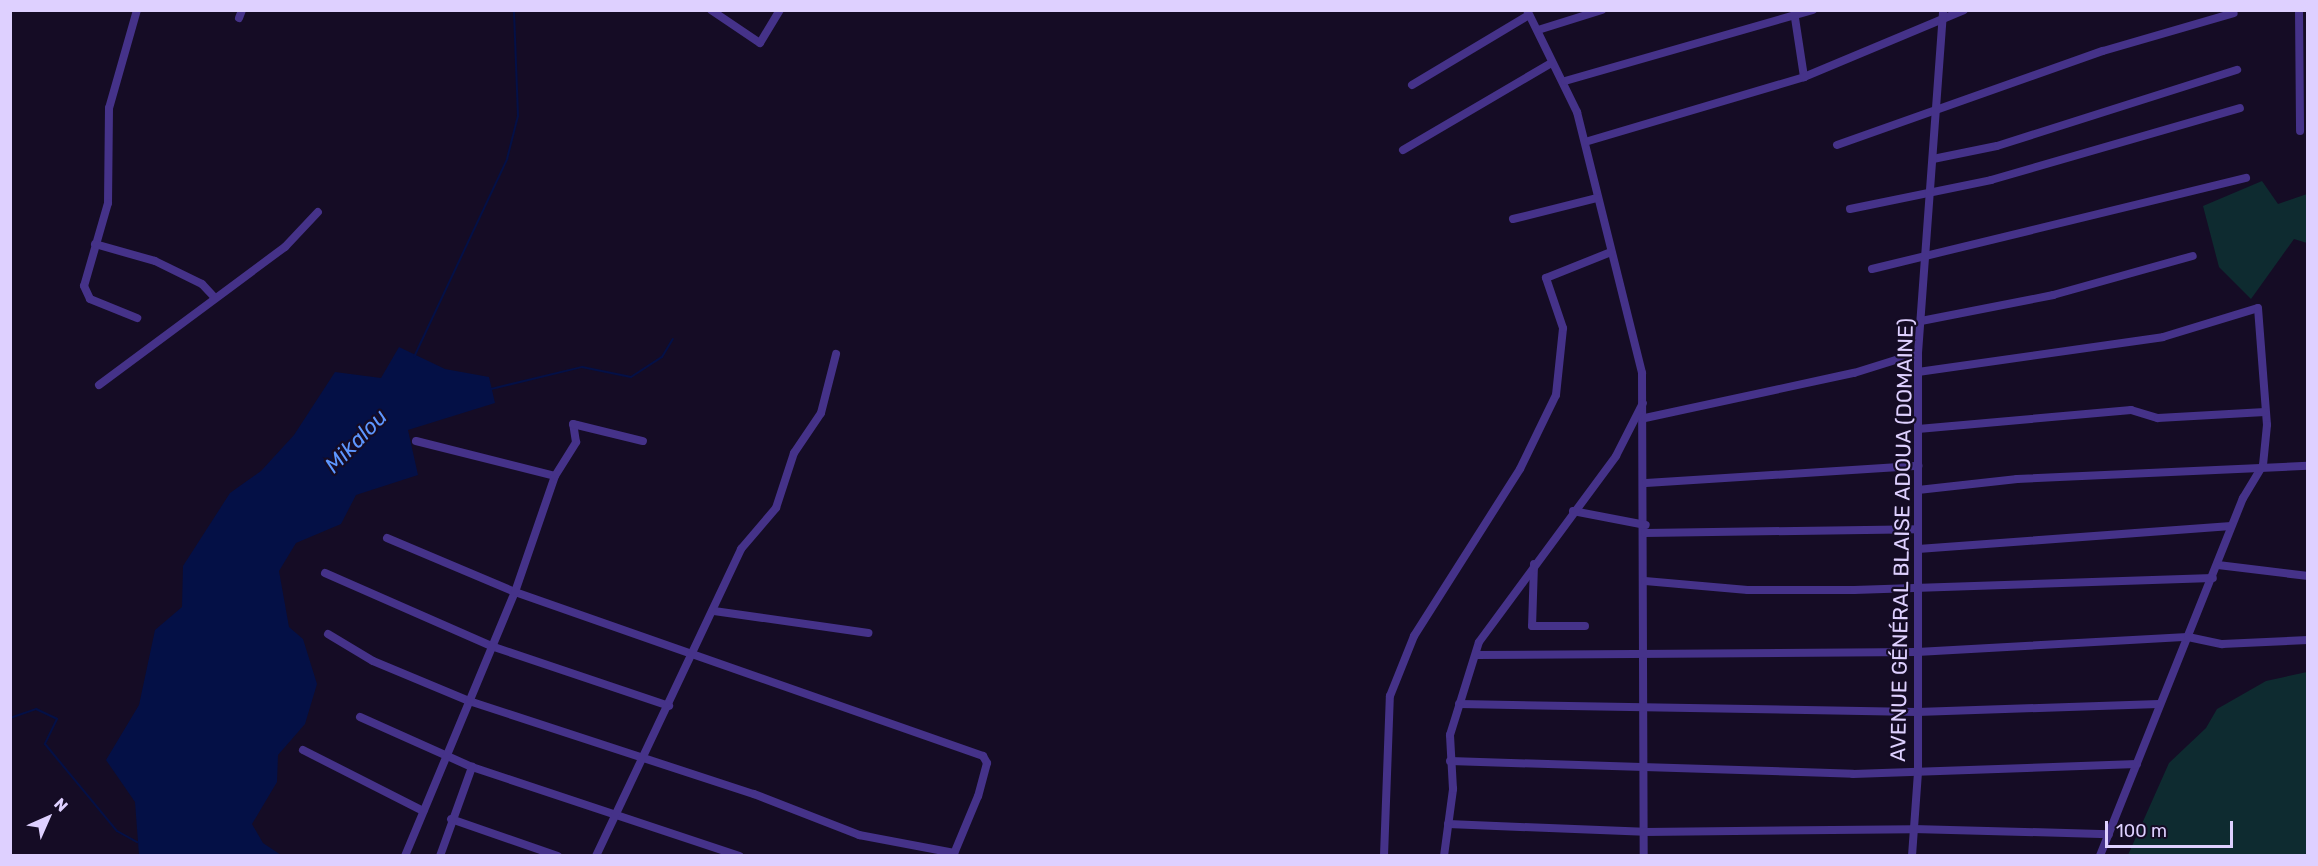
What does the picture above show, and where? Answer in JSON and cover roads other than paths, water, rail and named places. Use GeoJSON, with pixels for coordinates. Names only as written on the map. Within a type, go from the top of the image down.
{"type":"FeatureCollection","features":[{"type":"Feature","properties":{"kind":"street"},"geometry":{"type":"LineString","coordinates":[[137,10],[109,108],[108,203],[95,244],[84,293],[137,318]]}},
{"type":"Feature","properties":{"kind":"street"},"geometry":{"type":"LineString","coordinates":[[711,10],[757,44],[780,10]]}},
{"type":"Feature","properties":{"kind":"street"},"geometry":{"type":"LineString","coordinates":[[1538,30],[1602,10]]}},
{"type":"Feature","properties":{"kind":"street"},"geometry":{"type":"LineString","coordinates":[[1565,81],[1759,23],[1795,18],[1813,10]]}},
{"type":"Feature","properties":{"kind":"street"},"geometry":{"type":"LineString","coordinates":[[1585,142],[1804,77],[1943,15],[1964,10]]}},
{"type":"Feature","properties":{"kind":"street"},"geometry":{"type":"LineString","coordinates":[[2299,10],[2300,131]]}},
{"type":"Feature","properties":{"kind":"street"},"geometry":{"type":"LineString","coordinates":[[1413,85],[1528,13],[1538,30],[1551,63],[1565,81],[1585,142],[1597,198],[1638,353],[1644,401],[1646,483],[1644,855]]}},
{"type":"Feature","properties":{"kind":"street"},"geometry":{"type":"LineString","coordinates":[[1837,145],[1940,108],[2234,13]]}},
{"type":"Feature","properties":{"kind":"street","name":"AVENUE GÉNÉRAL BLAISE ADOUA (DOMAINE)"},"geometry":{"type":"LineString","coordinates":[[1912,855],[1918,772],[1918,353],[1930,196],[1940,108],[1943,15]]}},
{"type":"Feature","properties":{"kind":"street"},"geometry":{"type":"LineString","coordinates":[[1795,18],[1804,77]]}},
{"type":"Feature","properties":{"kind":"street"},"geometry":{"type":"LineString","coordinates":[[1403,150],[1551,63]]}},
{"type":"Feature","properties":{"kind":"street"},"geometry":{"type":"LineString","coordinates":[[1934,159],[1997,146],[2237,70]]}},
{"type":"Feature","properties":{"kind":"street"},"geometry":{"type":"LineString","coordinates":[[1850,210],[1930,196],[2240,108]]}},
{"type":"Feature","properties":{"kind":"street"},"geometry":{"type":"LineString","coordinates":[[1872,269],[2246,178]]}},
{"type":"Feature","properties":{"kind":"street"},"geometry":{"type":"LineString","coordinates":[[1513,219],[1597,198]]}},
{"type":"Feature","properties":{"kind":"street"},"geometry":{"type":"LineString","coordinates":[[99,385],[285,248],[318,212]]}},
{"type":"Feature","properties":{"kind":"street"},"geometry":{"type":"LineString","coordinates":[[95,244],[155,261],[202,284],[215,298]]}},
{"type":"Feature","properties":{"kind":"street"},"geometry":{"type":"LineString","coordinates":[[1384,855],[1390,696],[1414,636],[1520,469],[1556,395],[1563,328],[1546,278],[1611,252]]}},
{"type":"Feature","properties":{"kind":"street"},"geometry":{"type":"LineString","coordinates":[[1920,321],[2053,295],[2193,256]]}},
{"type":"Feature","properties":{"kind":"street"},"geometry":{"type":"LineString","coordinates":[[1918,372],[2163,337],[2258,308],[2265,412],[2263,465],[2231,526],[2213,578],[2159,704],[2100,855]]}},
{"type":"Feature","properties":{"kind":"street"},"geometry":{"type":"LineString","coordinates":[[1645,418],[1854,373],[1918,353]]}},
{"type":"Feature","properties":{"kind":"street"},"geometry":{"type":"LineString","coordinates":[[596,855],[694,654],[741,549],[776,508],[794,453],[821,413],[836,354]]}},
{"type":"Feature","properties":{"kind":"street"},"geometry":{"type":"LineString","coordinates":[[1444,855],[1449,824],[1449,735],[1489,623],[1616,456],[1644,401]]}},
{"type":"Feature","properties":{"kind":"street"},"geometry":{"type":"LineString","coordinates":[[1918,429],[2131,410],[2158,418],[2265,412]]}},
{"type":"Feature","properties":{"kind":"street"},"geometry":{"type":"LineString","coordinates":[[405,855],[515,592],[555,476],[576,442],[573,424],[643,441]]}},
{"type":"Feature","properties":{"kind":"street"},"geometry":{"type":"LineString","coordinates":[[416,441],[555,476]]}},
{"type":"Feature","properties":{"kind":"street"},"geometry":{"type":"LineString","coordinates":[[1918,490],[2263,465],[2307,466]]}},
{"type":"Feature","properties":{"kind":"street"},"geometry":{"type":"LineString","coordinates":[[1646,483],[1918,466]]}},
{"type":"Feature","properties":{"kind":"street"},"geometry":{"type":"LineString","coordinates":[[1574,511],[1646,529],[1918,529]]}},
{"type":"Feature","properties":{"kind":"street"},"geometry":{"type":"LineString","coordinates":[[1918,549],[2231,526]]}},
{"type":"Feature","properties":{"kind":"street"},"geometry":{"type":"LineString","coordinates":[[328,634],[373,661],[469,701],[642,758],[860,835],[954,854],[978,796],[987,763],[983,756],[515,592],[387,538]]}},
{"type":"Feature","properties":{"kind":"street"},"geometry":{"type":"LineString","coordinates":[[1534,564],[1532,626],[1585,626]]}},
{"type":"Feature","properties":{"kind":"street"},"geometry":{"type":"LineString","coordinates":[[2218,565],[2307,576]]}},
{"type":"Feature","properties":{"kind":"street"},"geometry":{"type":"LineString","coordinates":[[325,573],[491,646],[669,706]]}},
{"type":"Feature","properties":{"kind":"street"},"geometry":{"type":"LineString","coordinates":[[1645,581],[1748,590],[2213,578]]}},
{"type":"Feature","properties":{"kind":"street"},"geometry":{"type":"LineString","coordinates":[[714,611],[868,633]]}},
{"type":"Feature","properties":{"kind":"street"},"geometry":{"type":"LineString","coordinates":[[1476,655],[1917,652],[2188,637],[2222,644],[2307,640]]}},
{"type":"Feature","properties":{"kind":"street"},"geometry":{"type":"LineString","coordinates":[[1459,704],[1644,711],[1917,712],[2159,704]]}},
{"type":"Feature","properties":{"kind":"street"},"geometry":{"type":"LineString","coordinates":[[360,717],[447,758],[616,812],[740,855]]}},
{"type":"Feature","properties":{"kind":"street"},"geometry":{"type":"LineString","coordinates":[[303,750],[423,811]]}},
{"type":"Feature","properties":{"kind":"street"},"geometry":{"type":"LineString","coordinates":[[1450,761],[1644,770],[1918,772],[2137,764]]}},
{"type":"Feature","properties":{"kind":"street"},"geometry":{"type":"LineString","coordinates":[[440,855],[451,819],[472,767]]}},
{"type":"Feature","properties":{"kind":"street"},"geometry":{"type":"LineString","coordinates":[[451,819],[558,855]]}},
{"type":"Feature","properties":{"kind":"street"},"geometry":{"type":"LineString","coordinates":[[1449,824],[1644,832],[1913,829],[2109,834]]}},
{"type":"Feature","properties":{"kind":"water"},"geometry":{"type":"Polygon","coordinates":[[[399,347],[445,369],[489,377],[495,403],[408,430],[418,475],[356,495],[341,524],[296,543],[279,571],[289,627],[303,639],[317,684],[305,724],[278,755],[277,782],[252,824],[263,843],[281,855],[139,855],[135,802],[106,760],[139,705],[155,630],[182,607],[183,566],[230,493],[261,471],[294,435],[335,372],[381,378],[399,347]]]}},
{"type":"Feature","properties":{"kind":"waterway","name":"Mikalou"},"geometry":{"type":"LineString","coordinates":[[414,357],[507,159],[518,116],[514,10]]}},
{"type":"Feature","properties":{"kind":"waterway"},"geometry":{"type":"LineString","coordinates":[[491,389],[582,367],[631,377],[662,357],[673,339]]}},
{"type":"Feature","properties":{"kind":"waterway"},"geometry":{"type":"LineString","coordinates":[[10,718],[36,709],[57,719],[45,744],[117,831],[137,842]]}}]}
